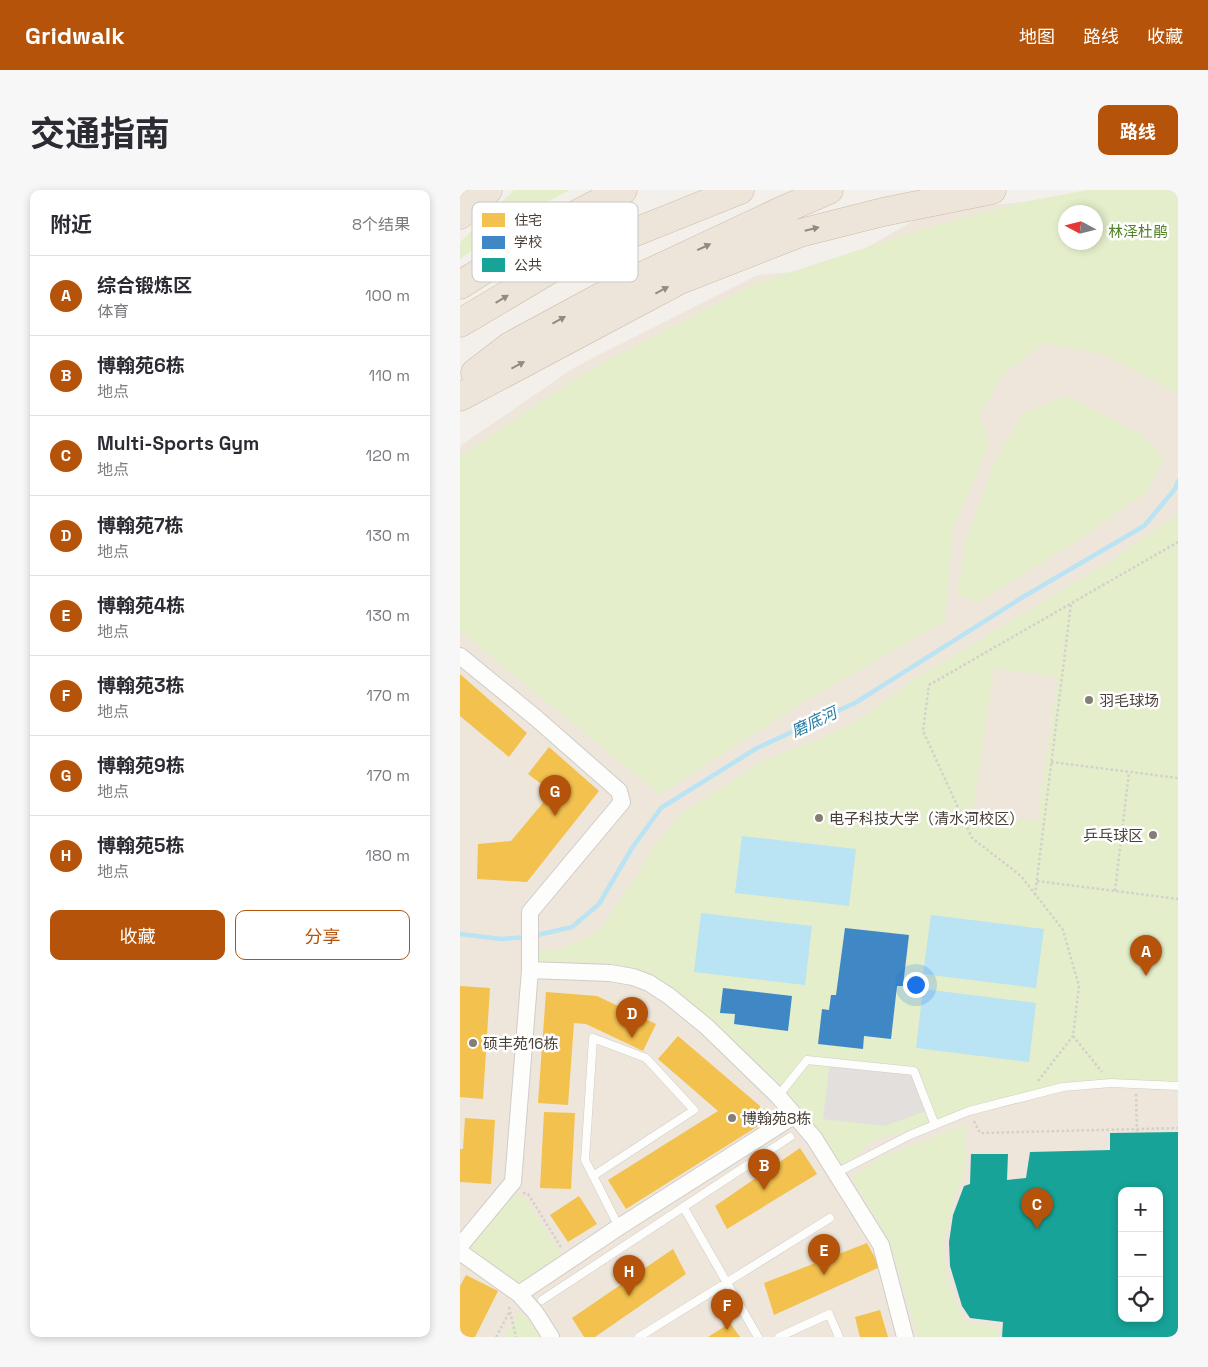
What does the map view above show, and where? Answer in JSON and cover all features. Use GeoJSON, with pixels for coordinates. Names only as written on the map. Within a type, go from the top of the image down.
{"type":"FeatureCollection","features":[{"type":"Feature","properties":{"kind":"highway"},"geometry":{"type":"LineString","coordinates":[[475,202],[488,190]]}},
{"type":"Feature","properties":{"kind":"highway"},"geometry":{"type":"LineString","coordinates":[[599,202],[623,190]]}},
{"type":"Feature","properties":{"kind":"highway"},"geometry":{"type":"LineString","coordinates":[[638,231],[740,190]]}},
{"type":"Feature","properties":{"kind":"highway"},"geometry":{"type":"LineString","coordinates":[[638,278],[829,190]]}},
{"type":"Feature","properties":{"kind":"highway"},"geometry":{"type":"LineString","coordinates":[[460,397],[680,280],[791,236],[883,212],[992,190]]}},
{"type":"Feature","properties":{"kind":"highway"},"geometry":{"type":"LineString","coordinates":[[460,215],[472,204]]}},
{"type":"Feature","properties":{"kind":"highway"},"geometry":{"type":"LineString","coordinates":[[460,285],[472,277]]}},
{"type":"Feature","properties":{"kind":"highway"},"geometry":{"type":"LineString","coordinates":[[460,323],[529,282]]}},
{"type":"Feature","properties":{"kind":"highway"},"geometry":{"type":"LineString","coordinates":[[460,385],[510,346],[630,282]]}},
{"type":"Feature","properties":{"kind":"street"},"geometry":{"type":"LineString","coordinates":[[460,656],[536,718],[619,791],[622,802],[530,912],[530,964],[513,1182],[460,1246]]}},
{"type":"Feature","properties":{"kind":"street"},"geometry":{"type":"LineString","coordinates":[[530,964],[610,973],[633,977],[649,983],[669,996],[707,1027],[778,1096],[814,1138],[881,1245],[905,1337]]}},
{"type":"Feature","properties":{"kind":"street"},"geometry":{"type":"LineString","coordinates":[[519,1294],[619,1227],[795,1116]]}},
{"type":"Feature","properties":{"kind":"street"},"geometry":{"type":"LineString","coordinates":[[460,1252],[519,1294],[535,1312],[551,1337]]}},
{"type":"Feature","properties":{"kind":"lane"},"geometry":{"type":"LineString","coordinates":[[593,1176],[694,1110],[646,1058],[593,1038],[585,1160],[593,1176],[619,1227]]}},
{"type":"Feature","properties":{"kind":"lane"},"geometry":{"type":"LineString","coordinates":[[778,1096],[807,1060],[914,1071],[935,1125]]}},
{"type":"Feature","properties":{"kind":"lane"},"geometry":{"type":"LineString","coordinates":[[836,1173],[910,1135],[969,1111],[1026,1096],[1062,1087],[1111,1084],[1178,1086]]}},
{"type":"Feature","properties":{"kind":"lane"},"geometry":{"type":"LineString","coordinates":[[542,1300],[790,1137]]}},
{"type":"Feature","properties":{"kind":"lane"},"geometry":{"type":"LineString","coordinates":[[684,1208],[725,1283],[758,1337]]}},
{"type":"Feature","properties":{"kind":"lane"},"geometry":{"type":"LineString","coordinates":[[639,1337],[830,1218]]}},
{"type":"Feature","properties":{"kind":"lane"},"geometry":{"type":"LineString","coordinates":[[779,1337],[830,1314],[840,1337]]}},
{"type":"Feature","properties":{"kind":"path"},"geometry":{"type":"LineString","coordinates":[[1026,1096],[1073,1036],[1079,986],[1063,930],[1021,876],[972,838],[923,731],[929,685],[1178,542]]}},
{"type":"Feature","properties":{"kind":"path"},"geometry":{"type":"LineString","coordinates":[[1036,895],[1071,604]]}},
{"type":"Feature","properties":{"kind":"path"},"geometry":{"type":"LineString","coordinates":[[1052,762],[1178,778]]}},
{"type":"Feature","properties":{"kind":"path"},"geometry":{"type":"LineString","coordinates":[[1115,891],[1130,772]]}},
{"type":"Feature","properties":{"kind":"path"},"geometry":{"type":"LineString","coordinates":[[1037,881],[1178,899]]}},
{"type":"Feature","properties":{"kind":"path"},"geometry":{"type":"LineString","coordinates":[[1073,1036],[1111,1084]]}},
{"type":"Feature","properties":{"kind":"path"},"geometry":{"type":"LineString","coordinates":[[1135,1084],[1137,1131]]}},
{"type":"Feature","properties":{"kind":"path"},"geometry":{"type":"LineString","coordinates":[[969,1111],[980,1133],[1137,1131],[1178,1128]]}},
{"type":"Feature","properties":{"kind":"path"},"geometry":{"type":"LineString","coordinates":[[507,1189],[528,1194],[570,1260]]}},
{"type":"Feature","properties":{"kind":"path"},"geometry":{"type":"LineString","coordinates":[[504,1284],[516,1337]]}},
{"type":"Feature","properties":{"kind":"path"},"geometry":{"type":"LineString","coordinates":[[496,1337],[519,1294]]}},
{"type":"Feature","properties":{"kind":"shaded area","name":"电子科技大学（清水河校区）"},"geometry":{"type":"Polygon","coordinates":[[[1024,202],[1058,225],[1058,250],[1094,250],[1178,307],[1178,1337],[460,1337],[460,446],[575,367],[757,275],[830,269],[930,211],[1024,202]]]}},
{"type":"Feature","properties":{"kind":"shaded area"},"geometry":{"type":"Polygon","coordinates":[[[830,1062],[914,1071],[929,1110],[884,1126],[823,1119],[830,1062]]]}},
{"type":"Feature","properties":{"kind":"green space"},"geometry":{"type":"Polygon","coordinates":[[[514,190],[570,190],[548,202],[502,202],[514,190]]]}},
{"type":"Feature","properties":{"kind":"green space","name":"林泽杜鹃"},"geometry":{"type":"Polygon","coordinates":[[[1086,190],[1178,190],[1178,393],[1102,354],[1044,343],[1003,374],[979,416],[990,443],[953,529],[945,621],[802,703],[660,795],[460,631],[460,456],[579,376],[754,284],[929,227],[1024,202],[1086,190]]]}},
{"type":"Feature","properties":{"kind":"green space"},"geometry":{"type":"Polygon","coordinates":[[[472,230],[472,251],[460,259],[460,242],[472,230]]]}},
{"type":"Feature","properties":{"kind":"green space"},"geometry":{"type":"Polygon","coordinates":[[[1067,396],[1141,434],[1164,458],[1147,492],[1075,542],[979,602],[957,595],[967,536],[996,459],[1024,412],[1067,396]]]}},
{"type":"Feature","properties":{"kind":"green space"},"geometry":{"type":"Polygon","coordinates":[[[1178,512],[1178,1086],[1063,1087],[935,1125],[873,1140],[836,1173],[814,1138],[649,983],[540,970],[539,950],[559,949],[586,938],[602,926],[637,875],[656,843],[681,814],[764,760],[817,740],[855,722],[916,678],[1107,563],[1178,512]],[[994,668],[973,812],[1037,822],[1058,677],[994,668]]]}},
{"type":"Feature","properties":{"kind":"green space"},"geometry":{"type":"Polygon","coordinates":[[[967,1124],[964,1178],[958,1187],[942,1246],[949,1285],[965,1322],[997,1327],[997,1337],[918,1337],[889,1240],[852,1178],[879,1158],[967,1124]]]}},
{"type":"Feature","properties":{"kind":"green space"},"geometry":{"type":"Polygon","coordinates":[[[509,1193],[525,1198],[565,1259],[519,1289],[462,1249],[509,1193]]]}},
{"type":"Feature","properties":{"kind":"green space"},"geometry":{"type":"Polygon","coordinates":[[[520,1311],[541,1337],[504,1337],[520,1311]]]}},
{"type":"Feature","properties":{"kind":"water"},"geometry":{"type":"Polygon","coordinates":[[[742,836],[856,849],[849,906],[735,893],[742,836]]]}},
{"type":"Feature","properties":{"kind":"water"},"geometry":{"type":"Polygon","coordinates":[[[701,913],[812,926],[805,985],[694,972],[701,913]]]}},
{"type":"Feature","properties":{"kind":"water"},"geometry":{"type":"Polygon","coordinates":[[[931,915],[1044,929],[1036,988],[923,974],[931,915]]]}},
{"type":"Feature","properties":{"kind":"water"},"geometry":{"type":"Polygon","coordinates":[[[923,989],[1036,1003],[1029,1062],[916,1048],[923,989]]]}},
{"type":"Feature","properties":{"kind":"building: 住宅"},"geometry":{"type":"Polygon","coordinates":[[[460,674],[527,733],[509,757],[460,716],[460,674]]]}},
{"type":"Feature","properties":{"kind":"building: 住宅"},"geometry":{"type":"Polygon","coordinates":[[[549,747],[599,791],[527,882],[477,879],[478,844],[511,841],[552,792],[528,774],[549,747]]]}},
{"type":"Feature","properties":{"kind":"building: 住宅","name":"硕丰苑16栋"},"geometry":{"type":"Polygon","coordinates":[[[460,986],[490,988],[483,1099],[460,1097],[460,986]]]}},
{"type":"Feature","properties":{"kind":"building: 住宅"},"geometry":{"type":"Polygon","coordinates":[[[546,992],[597,996],[656,1024],[643,1051],[586,1024],[574,1023],[568,1105],[538,1103],[546,992]]]}},
{"type":"Feature","properties":{"kind":"building: 住宅","name":"博翰苑8栋"},"geometry":{"type":"Polygon","coordinates":[[[678,1036],[760,1106],[758,1126],[626,1209],[608,1180],[718,1111],[658,1059],[678,1036]]]}},
{"type":"Feature","properties":{"kind":"building: 住宅"},"geometry":{"type":"Polygon","coordinates":[[[544,1112],[575,1113],[571,1189],[540,1188],[544,1112]]]}},
{"type":"Feature","properties":{"kind":"building: 住宅"},"geometry":{"type":"Polygon","coordinates":[[[465,1118],[495,1120],[491,1184],[460,1182],[460,1149],[463,1149],[465,1118]]]}},
{"type":"Feature","properties":{"kind":"building: 住宅"},"geometry":{"type":"Polygon","coordinates":[[[800,1148],[817,1174],[727,1229],[715,1206],[800,1148]]]}},
{"type":"Feature","properties":{"kind":"building: 住宅"},"geometry":{"type":"Polygon","coordinates":[[[579,1196],[597,1224],[568,1242],[550,1215],[579,1196]]]}},
{"type":"Feature","properties":{"kind":"building: 住宅"},"geometry":{"type":"Polygon","coordinates":[[[867,1243],[880,1267],[774,1315],[764,1283],[867,1243]]]}},
{"type":"Feature","properties":{"kind":"building: 住宅"},"geometry":{"type":"Polygon","coordinates":[[[673,1249],[686,1274],[595,1337],[584,1337],[572,1318],[673,1249]]]}},
{"type":"Feature","properties":{"kind":"building: 住宅"},"geometry":{"type":"Polygon","coordinates":[[[466,1275],[498,1291],[475,1337],[460,1337],[460,1286],[466,1275]]]}},
{"type":"Feature","properties":{"kind":"building: 住宅"},"geometry":{"type":"Polygon","coordinates":[[[880,1310],[888,1337],[860,1337],[855,1317],[880,1310]]]}},
{"type":"Feature","properties":{"kind":"building: 住宅"},"geometry":{"type":"Polygon","coordinates":[[[730,1323],[740,1337],[708,1337],[730,1323]]]}},
{"type":"Feature","properties":{"kind":"building: 学校"},"geometry":{"type":"Polygon","coordinates":[[[845,928],[909,935],[903,986],[897,986],[891,1039],[864,1036],[863,1049],[818,1044],[822,1009],[829,1010],[831,995],[836,995],[845,928]]]}},
{"type":"Feature","properties":{"kind":"building: 学校"},"geometry":{"type":"Polygon","coordinates":[[[723,988],[792,996],[788,1031],[734,1024],[735,1014],[720,1013],[723,988]]]}},
{"type":"Feature","properties":{"kind":"building: 公共"},"geometry":{"type":"Polygon","coordinates":[[[1178,1132],[1178,1337],[1002,1337],[1003,1322],[970,1318],[962,1306],[950,1266],[949,1242],[953,1215],[964,1186],[970,1184],[971,1154],[1008,1154],[1007,1180],[1026,1178],[1030,1152],[1110,1150],[1110,1133],[1178,1132]]]}},
{"type":"Feature","properties":{"kind":"waterway","name":"磨底河"},"geometry":{"type":"LineString","coordinates":[[533,936],[572,927],[599,904],[632,848],[661,808],[757,748],[855,703],[1023,597],[1144,526],[1175,489],[1178,481]]}},
{"type":"Feature","properties":{"kind":"waterway","name":"磨底河"},"geometry":{"type":"LineString","coordinates":[[460,934],[501,939],[526,937]]}},
{"type":"Feature","properties":{"kind":"place","name":"羽毛球场"},"geometry":{"type":"Point","coordinates":[1089,700]}},
{"type":"Feature","properties":{"kind":"place","name":"博翰苑9栋"},"geometry":{"type":"Point","coordinates":[555,816]}},
{"type":"Feature","properties":{"kind":"place","name":"电子科技大学（清水河校区）"},"geometry":{"type":"Point","coordinates":[819,818]}},
{"type":"Feature","properties":{"kind":"place","name":"乒乓球区"},"geometry":{"type":"Point","coordinates":[1153,835]}},
{"type":"Feature","properties":{"kind":"place","name":"综合锻炼区"},"geometry":{"type":"Point","coordinates":[1146,976]}},
{"type":"Feature","properties":{"kind":"place","name":"博翰苑7栋"},"geometry":{"type":"Point","coordinates":[632,1038]}},
{"type":"Feature","properties":{"kind":"place","name":"硕丰苑16栋"},"geometry":{"type":"Point","coordinates":[473,1043]}},
{"type":"Feature","properties":{"kind":"place","name":"博翰苑8栋"},"geometry":{"type":"Point","coordinates":[732,1118]}},
{"type":"Feature","properties":{"kind":"place","name":"博翰苑6栋"},"geometry":{"type":"Point","coordinates":[764,1190]}},
{"type":"Feature","properties":{"kind":"place","name":"Multi-Sports Gym"},"geometry":{"type":"Point","coordinates":[1037,1229]}},
{"type":"Feature","properties":{"kind":"place","name":"博翰苑4栋"},"geometry":{"type":"Point","coordinates":[824,1275]}},
{"type":"Feature","properties":{"kind":"place","name":"博翰苑5栋"},"geometry":{"type":"Point","coordinates":[629,1296]}},
{"type":"Feature","properties":{"kind":"place","name":"博翰苑3栋"},"geometry":{"type":"Point","coordinates":[727,1330]}}]}
